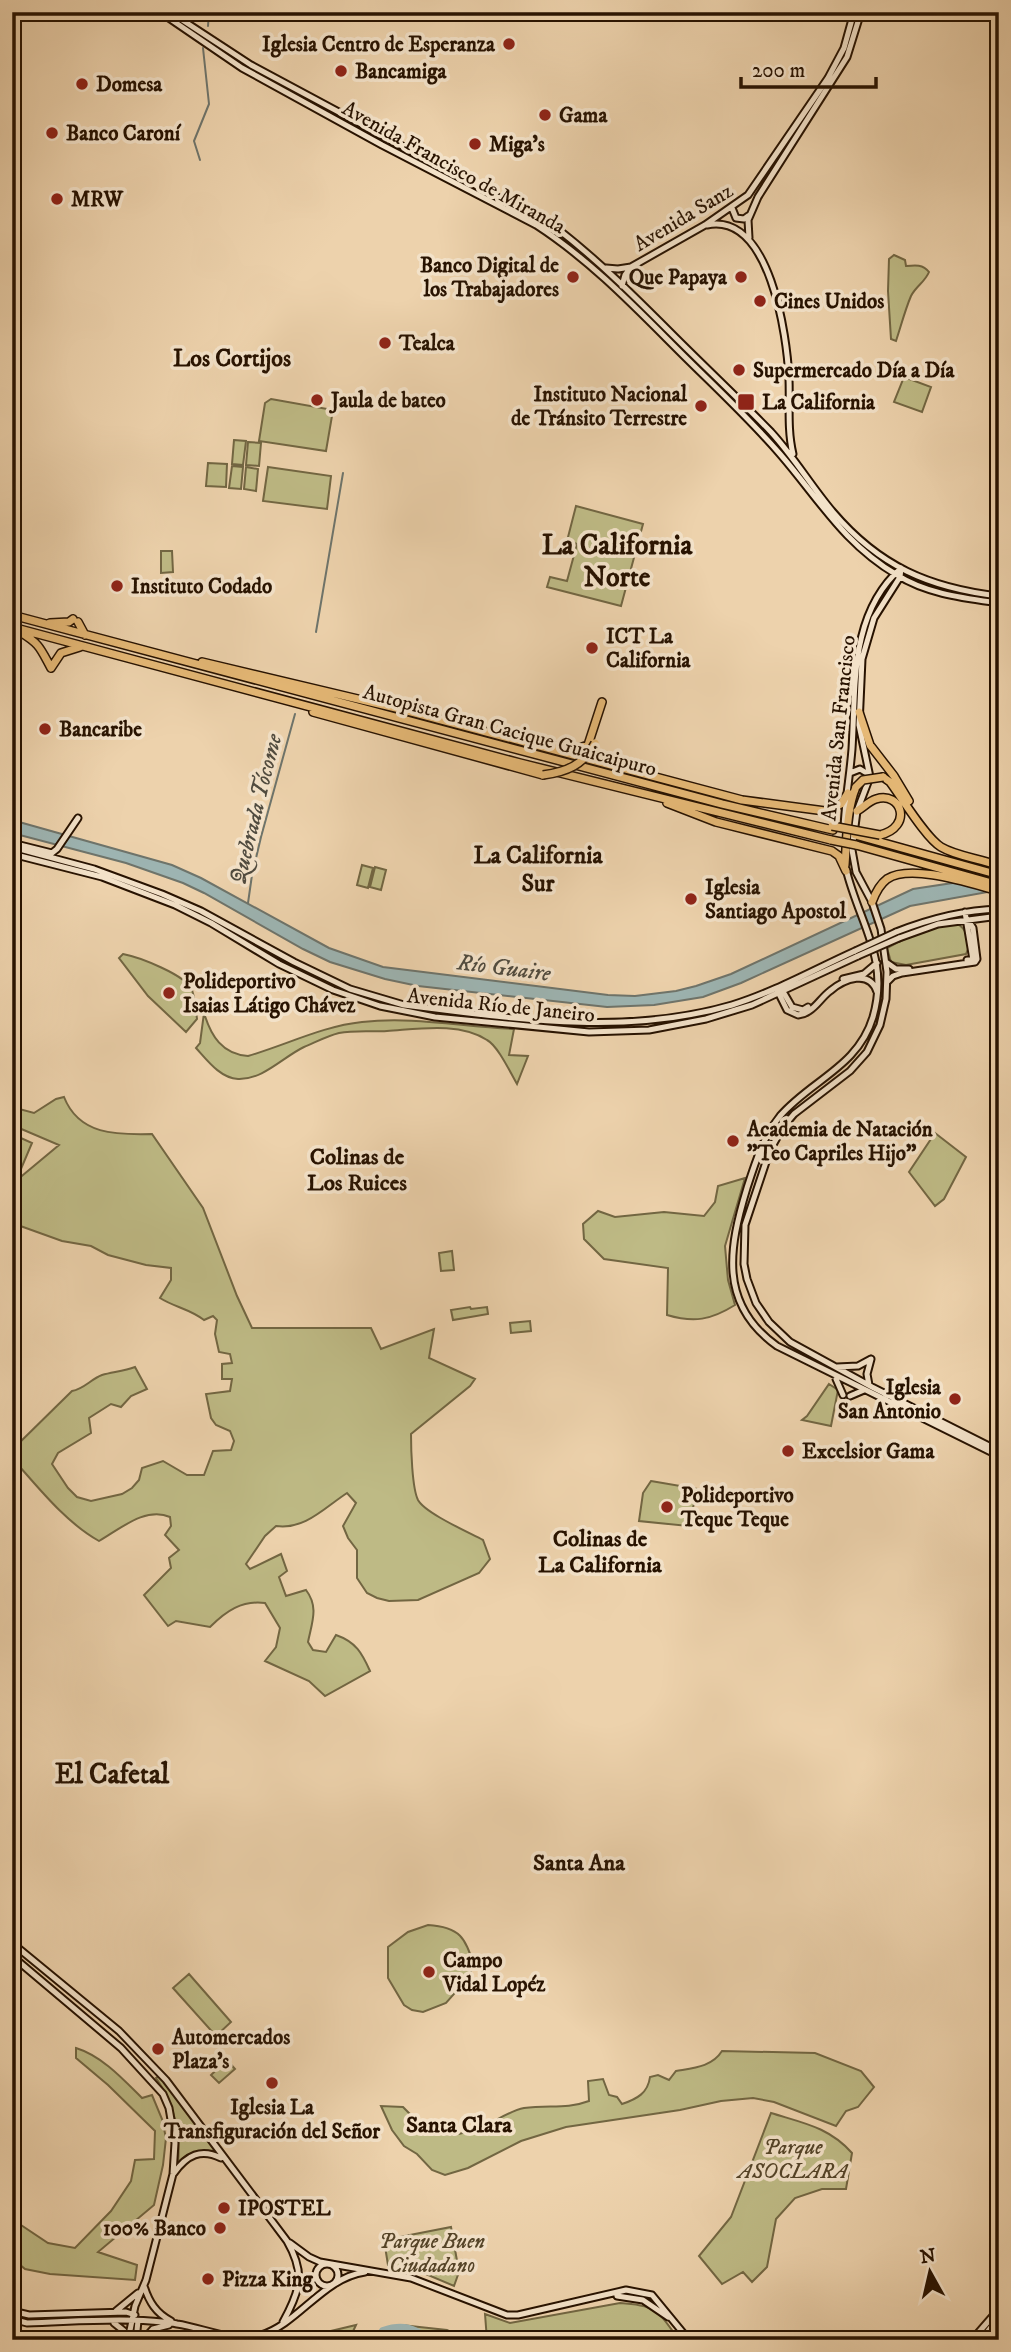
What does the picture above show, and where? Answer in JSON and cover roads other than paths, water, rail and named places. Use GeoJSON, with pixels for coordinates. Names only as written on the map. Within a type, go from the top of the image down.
{"type":"FeatureCollection","features":[{"type":"Feature","properties":{"kind":"highway","name":"Autopista Gran Cacique Guaicaipuro"},"geometry":{"type":"LineString","coordinates":[[12,615],[699,798],[833,828],[999,875]]}},
{"type":"Feature","properties":{"kind":"highway"},"geometry":{"type":"LineString","coordinates":[[35,622],[51,624],[76,620],[86,635]]}},
{"type":"Feature","properties":{"kind":"highway"},"geometry":{"type":"LineString","coordinates":[[13,627],[36,642],[51,668],[61,653],[84,647]]}},
{"type":"Feature","properties":{"kind":"highway","name":"Autopista Gran Cacique Guaicaipuro"},"geometry":{"type":"LineString","coordinates":[[13,627],[637,791],[856,845],[999,885]]}},
{"type":"Feature","properties":{"kind":"highway"},"geometry":{"type":"LineString","coordinates":[[166,658],[205,663],[574,750],[589,744],[604,703],[595,743],[583,760],[565,771],[543,775],[303,709],[295,702]]}},
{"type":"Feature","properties":{"kind":"highway"},"geometry":{"type":"LineString","coordinates":[[400,709],[753,802],[825,811],[841,804],[848,793]]}},
{"type":"Feature","properties":{"kind":"highway"},"geometry":{"type":"LineString","coordinates":[[859,712],[870,745],[901,786],[915,815]]}},
{"type":"Feature","properties":{"kind":"highway"},"geometry":{"type":"LineString","coordinates":[[845,868],[848,826],[856,788],[863,780],[883,777],[890,782],[927,834],[941,847],[999,866]]}},
{"type":"Feature","properties":{"kind":"highway"},"geometry":{"type":"LineString","coordinates":[[637,791],[716,822],[832,851],[839,856],[845,868]]}},
{"type":"Feature","properties":{"kind":"highway"},"geometry":{"type":"LineString","coordinates":[[833,828],[880,835],[898,826],[901,815],[897,804],[888,799],[877,798],[857,811]]}},
{"type":"Feature","properties":{"kind":"highway"},"geometry":{"type":"LineString","coordinates":[[872,902],[881,884],[898,874],[953,879],[999,891]]}},
{"type":"Feature","properties":{"kind":"street","name":"Avenida Francisco de Miranda"},"geometry":{"type":"LineString","coordinates":[[160,12],[242,68],[536,225],[582,258],[744,414],[857,547],[897,576],[915,585],[950,595],[999,603]]}},
{"type":"Feature","properties":{"kind":"street","name":"Avenida Francisco de Miranda"},"geometry":{"type":"LineString","coordinates":[[170,12],[251,65],[559,230],[583,247],[748,409],[794,457],[832,511],[883,558],[934,584],[999,596]]}},
{"type":"Feature","properties":{"kind":"street","name":"Avenida Sanz"},"geometry":{"type":"LineString","coordinates":[[631,267],[705,225],[748,195],[828,78],[844,48],[854,12]]}},
{"type":"Feature","properties":{"kind":"street","name":"Avenida Sanz"},"geometry":{"type":"LineString","coordinates":[[750,240],[747,224],[750,213],[847,57],[861,12]]}},
{"type":"Feature","properties":{"kind":"street"},"geometry":{"type":"LineString","coordinates":[[732,208],[738,218],[744,219],[750,213]]}},
{"type":"Feature","properties":{"kind":"street"},"geometry":{"type":"LineString","coordinates":[[705,225],[729,225],[750,240],[769,272],[782,325],[789,371],[789,427],[794,457]]}},
{"type":"Feature","properties":{"kind":"street"},"geometry":{"type":"LineString","coordinates":[[603,267],[611,270],[631,267]]}},
{"type":"Feature","properties":{"kind":"street"},"geometry":{"type":"LineString","coordinates":[[625,298],[623,285],[631,267]]}},
{"type":"Feature","properties":{"kind":"street","name":"Avenida San Francisco"},"geometry":{"type":"LineString","coordinates":[[901,568],[869,629],[862,659],[859,724],[870,777],[857,811],[853,838],[853,859],[881,929],[888,982],[882,1017],[872,1044],[850,1071],[799,1110],[783,1127],[766,1158],[745,1225],[745,1272],[758,1307],[790,1342],[999,1454]]}},
{"type":"Feature","properties":{"kind":"street","name":"Avenida San Francisco"},"geometry":{"type":"LineString","coordinates":[[897,576],[872,607],[859,643],[843,850],[845,868],[870,935],[877,963],[877,994],[870,1026],[856,1051],[837,1070],[788,1108],[771,1129],[760,1151],[738,1217],[732,1247],[732,1268],[738,1296],[760,1332],[785,1352],[999,1454]]}},
{"type":"Feature","properties":{"kind":"street"},"geometry":{"type":"LineString","coordinates":[[850,773],[860,769],[866,771],[870,777]]}},
{"type":"Feature","properties":{"kind":"street"},"geometry":{"type":"LineString","coordinates":[[12,845],[52,853],[78,818]]}},
{"type":"Feature","properties":{"kind":"street","name":"Avenida Río de Janeiro"},"geometry":{"type":"LineString","coordinates":[[12,845],[104,872],[162,894],[201,911],[350,989],[404,1005],[611,1024],[646,1022],[733,1005],[779,989],[935,919],[999,916]]}},
{"type":"Feature","properties":{"kind":"street","name":"Avenida Río de Janeiro"},"geometry":{"type":"LineString","coordinates":[[12,854],[102,877],[175,905],[279,964],[325,986],[366,1003],[418,1014],[589,1032],[632,1032],[696,1021],[765,999],[779,989],[792,987],[856,953]]}},
{"type":"Feature","properties":{"kind":"street","name":"Avenida Río de Janeiro"},"geometry":{"type":"LineString","coordinates":[[897,935],[957,921],[985,910],[999,909]]}},
{"type":"Feature","properties":{"kind":"street"},"geometry":{"type":"LineString","coordinates":[[888,982],[893,976],[902,973],[975,962],[977,959],[966,916]]}},
{"type":"Feature","properties":{"kind":"street"},"geometry":{"type":"LineString","coordinates":[[886,962],[901,969],[973,960],[971,930],[976,922],[983,918]]}},
{"type":"Feature","properties":{"kind":"street"},"geometry":{"type":"LineString","coordinates":[[957,921],[971,930]]}},
{"type":"Feature","properties":{"kind":"street"},"geometry":{"type":"LineString","coordinates":[[765,999],[778,999],[796,1009],[805,1009],[829,987],[850,976],[868,972],[877,963]]}},
{"type":"Feature","properties":{"kind":"street"},"geometry":{"type":"LineString","coordinates":[[779,989],[792,1013],[802,1015],[810,1011],[837,985],[860,978],[871,980],[877,994]]}},
{"type":"Feature","properties":{"kind":"street"},"geometry":{"type":"LineString","coordinates":[[786,1004],[792,987]]}},
{"type":"Feature","properties":{"kind":"street"},"geometry":{"type":"LineString","coordinates":[[835,1367],[858,1366],[870,1359],[866,1378],[872,1387]]}},
{"type":"Feature","properties":{"kind":"street"},"geometry":{"type":"LineString","coordinates":[[834,1376],[843,1395]]}},
{"type":"Feature","properties":{"kind":"street"},"geometry":{"type":"LineString","coordinates":[[850,1396],[864,1390]]}},
{"type":"Feature","properties":{"kind":"street"},"geometry":{"type":"LineString","coordinates":[[12,1943],[119,2031],[173,2088],[224,2160],[288,2241],[297,2261],[299,2287],[283,2322]]}},
{"type":"Feature","properties":{"kind":"street"},"geometry":{"type":"LineString","coordinates":[[12,1955],[112,2039],[163,2094],[170,2115],[174,2136],[173,2174],[134,2314],[136,2340]]}},
{"type":"Feature","properties":{"kind":"street"},"geometry":{"type":"LineString","coordinates":[[173,2174],[186,2159],[197,2153],[209,2153],[224,2160]]}},
{"type":"Feature","properties":{"kind":"street"},"geometry":{"type":"LineString","coordinates":[[288,2241],[309,2257],[330,2265],[422,2281],[490,2309],[513,2315],[626,2291],[652,2294],[689,2340]]}},
{"type":"Feature","properties":{"kind":"street"},"geometry":{"type":"LineString","coordinates":[[330,2265],[336,2269],[338,2273],[334,2284],[322,2284],[317,2276],[320,2267],[330,2265]]}},
{"type":"Feature","properties":{"kind":"street"},"geometry":{"type":"LineString","coordinates":[[12,2319],[27,2323],[135,2321],[177,2324],[223,2335],[260,2335],[283,2322],[334,2284],[353,2274],[372,2271]]}},
{"type":"Feature","properties":{"kind":"street"},"geometry":{"type":"LineString","coordinates":[[12,2311],[29,2315],[117,2311],[136,2296],[144,2284]]}},
{"type":"Feature","properties":{"kind":"street"},"geometry":{"type":"LineString","coordinates":[[144,2284],[155,2309],[177,2324]]}},
{"type":"Feature","properties":{"kind":"street"},"geometry":{"type":"LineString","coordinates":[[972,2340],[999,2309]]}},
{"type":"Feature","properties":{"kind":"street"},"geometry":{"type":"LineString","coordinates":[[101,2312],[134,2314]]}},
{"type":"Feature","properties":{"kind":"street"},"geometry":{"type":"LineString","coordinates":[[981,2340],[999,2318]]}},
{"type":"Feature","properties":{"kind":"street"},"geometry":{"type":"LineString","coordinates":[[128,2340],[135,2321]]}},
{"type":"Feature","properties":{"kind":"street"},"geometry":{"type":"LineString","coordinates":[[104,2322],[119,2326],[128,2340]]}},
{"type":"Feature","properties":{"kind":"street"},"geometry":{"type":"LineString","coordinates":[[143,2340],[153,2329],[177,2324]]}},
{"type":"Feature","properties":{"kind":"water","name":"Río Guaire"},"geometry":{"type":"Polygon","coordinates":[[[12,820],[172,865],[329,948],[383,967],[608,995],[635,996],[676,991],[731,974],[913,889],[999,876],[999,890],[910,906],[741,983],[703,997],[654,1005],[607,1007],[418,986],[330,962],[183,883],[126,863],[12,833],[12,820]]]}},
{"type":"Feature","properties":{"kind":"waterway","name":"Quebrada Tócome"},"geometry":{"type":"LineString","coordinates":[[208,26],[209,12]]}},
{"type":"Feature","properties":{"kind":"waterway","name":"Quebrada Tócome"},"geometry":{"type":"LineString","coordinates":[[200,160],[194,141],[209,104],[203,48]]}},
{"type":"Feature","properties":{"kind":"waterway","name":"Quebrada Tócome"},"geometry":{"type":"LineString","coordinates":[[316,632],[343,473]]}},
{"type":"Feature","properties":{"kind":"waterway","name":"Quebrada Tócome"},"geometry":{"type":"LineString","coordinates":[[248,903],[261,837],[295,714]]}},
{"type":"Feature","properties":{"kind":"waterway"},"geometry":{"type":"LineString","coordinates":[[377,2340],[383,2331],[403,2328],[413,2330],[431,2340]]}},
{"type":"Feature","properties":{"kind":"waterway"},"geometry":{"type":"LineString","coordinates":[[570,2340],[594,2335],[618,2340]]}},
{"type":"Feature","properties":{"kind":"waterway"},"geometry":{"type":"LineString","coordinates":[[454,2340],[464,2337],[471,2340]]}},
{"type":"Feature","properties":{"kind":"place","name":"Iglesia Centro de Esperanza"},"geometry":{"type":"Point","coordinates":[509,44]}},
{"type":"Feature","properties":{"kind":"place","name":"Bancamiga"},"geometry":{"type":"Point","coordinates":[341,71]}},
{"type":"Feature","properties":{"kind":"place","name":"Domesa"},"geometry":{"type":"Point","coordinates":[82,84]}},
{"type":"Feature","properties":{"kind":"place","name":"Gama"},"geometry":{"type":"Point","coordinates":[545,115]}},
{"type":"Feature","properties":{"kind":"place","name":"Banco Caroní"},"geometry":{"type":"Point","coordinates":[52,133]}},
{"type":"Feature","properties":{"kind":"place","name":"Miga's"},"geometry":{"type":"Point","coordinates":[475,144]}},
{"type":"Feature","properties":{"kind":"place","name":"MRW"},"geometry":{"type":"Point","coordinates":[57,199]}},
{"type":"Feature","properties":{"kind":"place","name":"Banco Digital de los Trabajadores"},"geometry":{"type":"Point","coordinates":[573,277]}},
{"type":"Feature","properties":{"kind":"place","name":"Que Papaya"},"geometry":{"type":"Point","coordinates":[741,277]}},
{"type":"Feature","properties":{"kind":"place","name":"Cines Unidos"},"geometry":{"type":"Point","coordinates":[760,301]}},
{"type":"Feature","properties":{"kind":"place","name":"Tealca"},"geometry":{"type":"Point","coordinates":[385,343]}},
{"type":"Feature","properties":{"kind":"place","name":"Supermercado Día a Día"},"geometry":{"type":"Point","coordinates":[739,370]}},
{"type":"Feature","properties":{"kind":"place","name":"Jaula de bateo"},"geometry":{"type":"Point","coordinates":[317,400]}},
{"type":"Feature","properties":{"kind":"place","name":"La California"},"geometry":{"type":"Point","coordinates":[746,402]}},
{"type":"Feature","properties":{"kind":"place","name":"Instituto Nacional de Tránsito Terrestre"},"geometry":{"type":"Point","coordinates":[701,406]}},
{"type":"Feature","properties":{"kind":"place","name":"Instituto Codado"},"geometry":{"type":"Point","coordinates":[117,586]}},
{"type":"Feature","properties":{"kind":"place","name":"ICT La California"},"geometry":{"type":"Point","coordinates":[592,648]}},
{"type":"Feature","properties":{"kind":"place","name":"Bancaribe"},"geometry":{"type":"Point","coordinates":[45,729]}},
{"type":"Feature","properties":{"kind":"place","name":"Iglesia Santiago Apostol"},"geometry":{"type":"Point","coordinates":[691,899]}},
{"type":"Feature","properties":{"kind":"place","name":"Polideportivo Isaias Látigo Chávez"},"geometry":{"type":"Point","coordinates":[169,993]}},
{"type":"Feature","properties":{"kind":"place","name":"Academia de Natación \"Teo Capriles Hijo\""},"geometry":{"type":"Point","coordinates":[733,1141]}},
{"type":"Feature","properties":{"kind":"place","name":"Iglesia San Antonio"},"geometry":{"type":"Point","coordinates":[955,1399]}},
{"type":"Feature","properties":{"kind":"place","name":"Excelsior Gama"},"geometry":{"type":"Point","coordinates":[788,1451]}},
{"type":"Feature","properties":{"kind":"place","name":"Polideportivo Teque Teque"},"geometry":{"type":"Point","coordinates":[667,1507]}},
{"type":"Feature","properties":{"kind":"place","name":"Campo Vidal Lopéz"},"geometry":{"type":"Point","coordinates":[429,1972]}},
{"type":"Feature","properties":{"kind":"place","name":"Automercados Plaza's"},"geometry":{"type":"Point","coordinates":[158,2049]}},
{"type":"Feature","properties":{"kind":"place","name":"Iglesia La Transfiguración del Señor"},"geometry":{"type":"Point","coordinates":[272,2083]}},
{"type":"Feature","properties":{"kind":"place","name":"IPOSTEL"},"geometry":{"type":"Point","coordinates":[224,2208]}},
{"type":"Feature","properties":{"kind":"place","name":"100% Banco"},"geometry":{"type":"Point","coordinates":[220,2228]}},
{"type":"Feature","properties":{"kind":"place","name":"Pizza King"},"geometry":{"type":"Point","coordinates":[208,2279]}},
{"type":"Feature","properties":{"kind":"district","name":"Los Cortijos"},"geometry":{"type":"Point","coordinates":[232,358]}},
{"type":"Feature","properties":{"kind":"district","name":"La California Norte"},"geometry":{"type":"Point","coordinates":[617,560]}},
{"type":"Feature","properties":{"kind":"district","name":"La California Sur"},"geometry":{"type":"Point","coordinates":[538,869]}},
{"type":"Feature","properties":{"kind":"district","name":"Colinas de Los Ruices"},"geometry":{"type":"Point","coordinates":[357,1169]}},
{"type":"Feature","properties":{"kind":"district","name":"Colinas de La California"},"geometry":{"type":"Point","coordinates":[600,1551]}},
{"type":"Feature","properties":{"kind":"district","name":"El Cafetal"},"geometry":{"type":"Point","coordinates":[112,1773]}},
{"type":"Feature","properties":{"kind":"district","name":"Santa Ana"},"geometry":{"type":"Point","coordinates":[579,1862]}},
{"type":"Feature","properties":{"kind":"district","name":"Santa Clara"},"geometry":{"type":"Point","coordinates":[459,2124]}},
{"type":"Feature","properties":{"kind":"park label","name":"Parque ASOCLARA"},"geometry":{"type":"Point","coordinates":[793,2159]}},
{"type":"Feature","properties":{"kind":"park label","name":"Parque Buen Ciudadano"},"geometry":{"type":"Point","coordinates":[432,2253]}}]}
